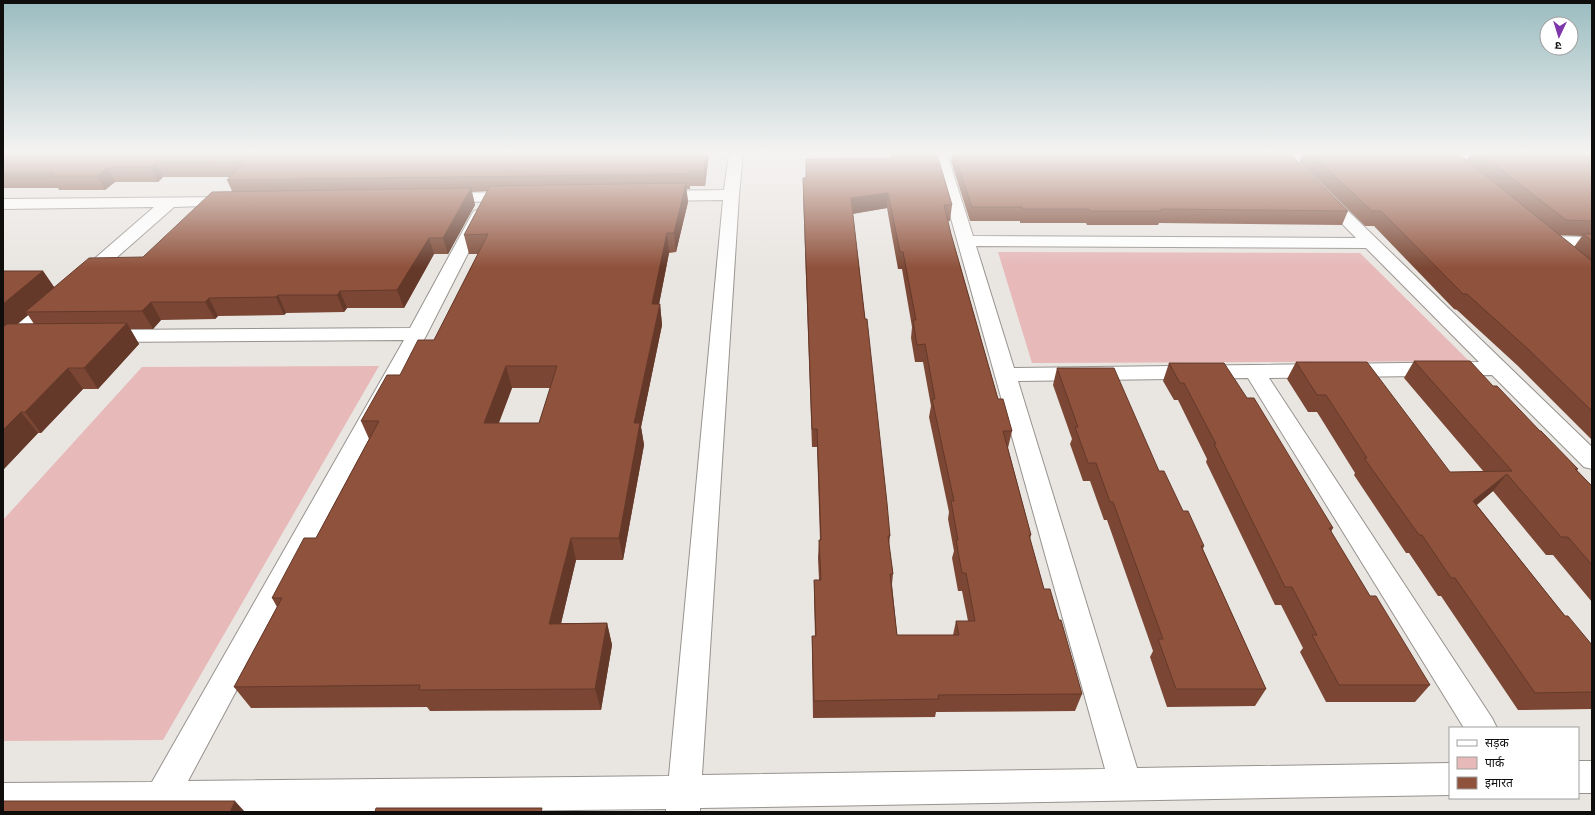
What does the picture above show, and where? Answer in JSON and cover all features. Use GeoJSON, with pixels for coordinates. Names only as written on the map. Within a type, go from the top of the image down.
{"type":"FeatureCollection","features":[{"type":"Feature","properties":{"kind":"street"},"geometry":{"type":"LineString","coordinates":[[685,802],[732,192]]}},
{"type":"Feature","properties":{"kind":"street"},"geometry":{"type":"LineString","coordinates":[[952,192],[1126,785]]}},
{"type":"Feature","properties":{"kind":"street"},"geometry":{"type":"LineString","coordinates":[[1320,192],[1592,461]]}},
{"type":"Feature","properties":{"kind":"street"},"geometry":{"type":"LineString","coordinates":[[646,196],[732,196]]}},
{"type":"Feature","properties":{"kind":"street"},"geometry":{"type":"LineString","coordinates":[[161,798],[417,334],[489,197]]}},
{"type":"Feature","properties":{"kind":"street"},"geometry":{"type":"LineString","coordinates":[[427,198],[528,197]]}},
{"type":"Feature","properties":{"kind":"street"},"geometry":{"type":"LineString","coordinates":[[3,204],[247,202]]}},
{"type":"Feature","properties":{"kind":"street"},"geometry":{"type":"LineString","coordinates":[[9,342],[169,203]]}},
{"type":"Feature","properties":{"kind":"street"},"geometry":{"type":"LineString","coordinates":[[1568,256],[1544,236],[1592,242]]}},
{"type":"Feature","properties":{"kind":"street"},"geometry":{"type":"LineString","coordinates":[[967,241],[1372,243]]}},
{"type":"Feature","properties":{"kind":"street"},"geometry":{"type":"LineString","coordinates":[[86,336],[417,334]]}},
{"type":"Feature","properties":{"kind":"street"},"geometry":{"type":"LineString","coordinates":[[9,342],[47,337]]}},
{"type":"Feature","properties":{"kind":"street"},"geometry":{"type":"LineString","coordinates":[[1005,375],[1499,368]]}},
{"type":"Feature","properties":{"kind":"street"},"geometry":{"type":"LineString","coordinates":[[1254,371],[1480,727]]}},
{"type":"Feature","properties":{"kind":"street"},"geometry":{"type":"LineString","coordinates":[[1579,777],[1592,777]]}},
{"type":"Feature","properties":{"kind":"street"},"geometry":{"type":"LineString","coordinates":[[3,800],[161,798],[685,802],[1126,785],[1449,779]]}},
{"type":"Feature","properties":{"kind":"green space"},"geometry":{"type":"Polygon","coordinates":[[[998,252],[1360,253],[1469,361],[1032,363],[998,252]]]}},
{"type":"Feature","properties":{"kind":"green space"},"geometry":{"type":"Polygon","coordinates":[[[379,366],[163,740],[3,741],[3,520],[142,367],[379,366]]]}},
{"type":"Feature","properties":{"kind":"building"},"geometry":{"type":"Polygon","coordinates":[[[212,192],[469,192],[443,238],[429,238],[397,290],[340,291],[337,295],[278,295],[276,297],[209,298],[205,302],[151,302],[142,311],[25,312],[89,258],[143,257],[212,192]]]}},
{"type":"Feature","properties":{"kind":"building"},"geometry":{"type":"Polygon","coordinates":[[[487,192],[684,192],[674,233],[667,233],[652,304],[660,304],[634,423],[640,423],[619,538],[571,538],[549,624],[607,623],[595,689],[419,690],[420,685],[234,687],[282,598],[272,598],[304,538],[316,538],[379,421],[361,421],[387,375],[400,375],[418,340],[434,340],[488,234],[464,235],[487,192]],[[506,366],[484,423],[539,423],[557,366],[506,366]]]}},
{"type":"Feature","properties":{"kind":"building"},"geometry":{"type":"Polygon","coordinates":[[[804,192],[948,192],[952,205],[944,205],[951,234],[998,399],[1003,399],[1012,431],[1003,431],[1031,535],[1029,535],[1044,589],[1050,589],[1059,620],[1061,620],[1082,694],[938,695],[939,699],[814,701],[812,636],[816,636],[814,580],[821,580],[819,540],[821,540],[817,429],[812,429],[804,192]],[[888,193],[851,198],[865,319],[867,319],[887,503],[890,536],[888,536],[893,574],[890,574],[897,635],[959,635],[956,621],[975,621],[966,573],[962,573],[956,540],[958,540],[951,501],[954,501],[932,399],[935,399],[925,344],[917,345],[913,320],[916,320],[903,252],[900,252],[888,193]]]}},
{"type":"Feature","properties":{"kind":"building"},"geometry":{"type":"Polygon","coordinates":[[[967,192],[1329,192],[1348,211],[1161,209],[1162,211],[1090,211],[1089,209],[972,207],[967,192]]]}},
{"type":"Feature","properties":{"kind":"building"},"geometry":{"type":"Polygon","coordinates":[[[1352,192],[1506,192],[1592,261],[1592,411],[1529,350],[1467,294],[1463,294],[1381,211],[1372,211],[1352,192]]]}},
{"type":"Feature","properties":{"kind":"building"},"geometry":{"type":"Polygon","coordinates":[[[1530,192],[1592,192],[1592,221],[1566,220],[1530,192]]]}},
{"type":"Feature","properties":{"kind":"building"},"geometry":{"type":"Polygon","coordinates":[[[1583,234],[1592,234],[1592,241],[1583,234]]]}},
{"type":"Feature","properties":{"kind":"building"},"geometry":{"type":"Polygon","coordinates":[[[3,271],[43,271],[3,304],[3,271]]]}},
{"type":"Feature","properties":{"kind":"building"},"geometry":{"type":"Polygon","coordinates":[[[127,323],[84,368],[68,368],[25,412],[21,412],[3,430],[3,327],[7,324],[127,323]]]}},
{"type":"Feature","properties":{"kind":"building"},"geometry":{"type":"Polygon","coordinates":[[[1414,361],[1470,361],[1493,386],[1497,386],[1541,431],[1578,469],[1575,469],[1592,486],[1592,565],[1568,537],[1561,537],[1507,474],[1473,501],[1565,616],[1568,616],[1592,645],[1592,692],[1535,693],[1455,578],[1451,578],[1422,535],[1419,535],[1364,458],[1367,458],[1326,395],[1317,395],[1296,362],[1367,362],[1450,472],[1512,471],[1414,361]]]}},
{"type":"Feature","properties":{"kind":"building"},"geometry":{"type":"Polygon","coordinates":[[[1169,363],[1224,363],[1247,398],[1254,398],[1333,528],[1329,528],[1370,596],[1376,596],[1430,685],[1339,685],[1312,635],[1317,635],[1292,587],[1285,587],[1214,444],[1216,444],[1184,383],[1180,383],[1169,363]]]}},
{"type":"Feature","properties":{"kind":"building"},"geometry":{"type":"Polygon","coordinates":[[[1057,368],[1114,368],[1159,471],[1164,471],[1183,511],[1188,511],[1204,546],[1201,546],[1266,689],[1176,689],[1158,639],[1163,639],[1113,502],[1110,502],[1096,463],[1088,463],[1075,427],[1078,427],[1057,368]]]}},
{"type":"Feature","properties":{"kind":"building"},"geometry":{"type":"Polygon","coordinates":[[[3,801],[235,801],[230,812],[3,812],[3,801]]]}},
{"type":"Feature","properties":{"kind":"building"},"geometry":{"type":"Polygon","coordinates":[[[376,808],[542,808],[541,812],[375,812],[376,808]]]}}]}
